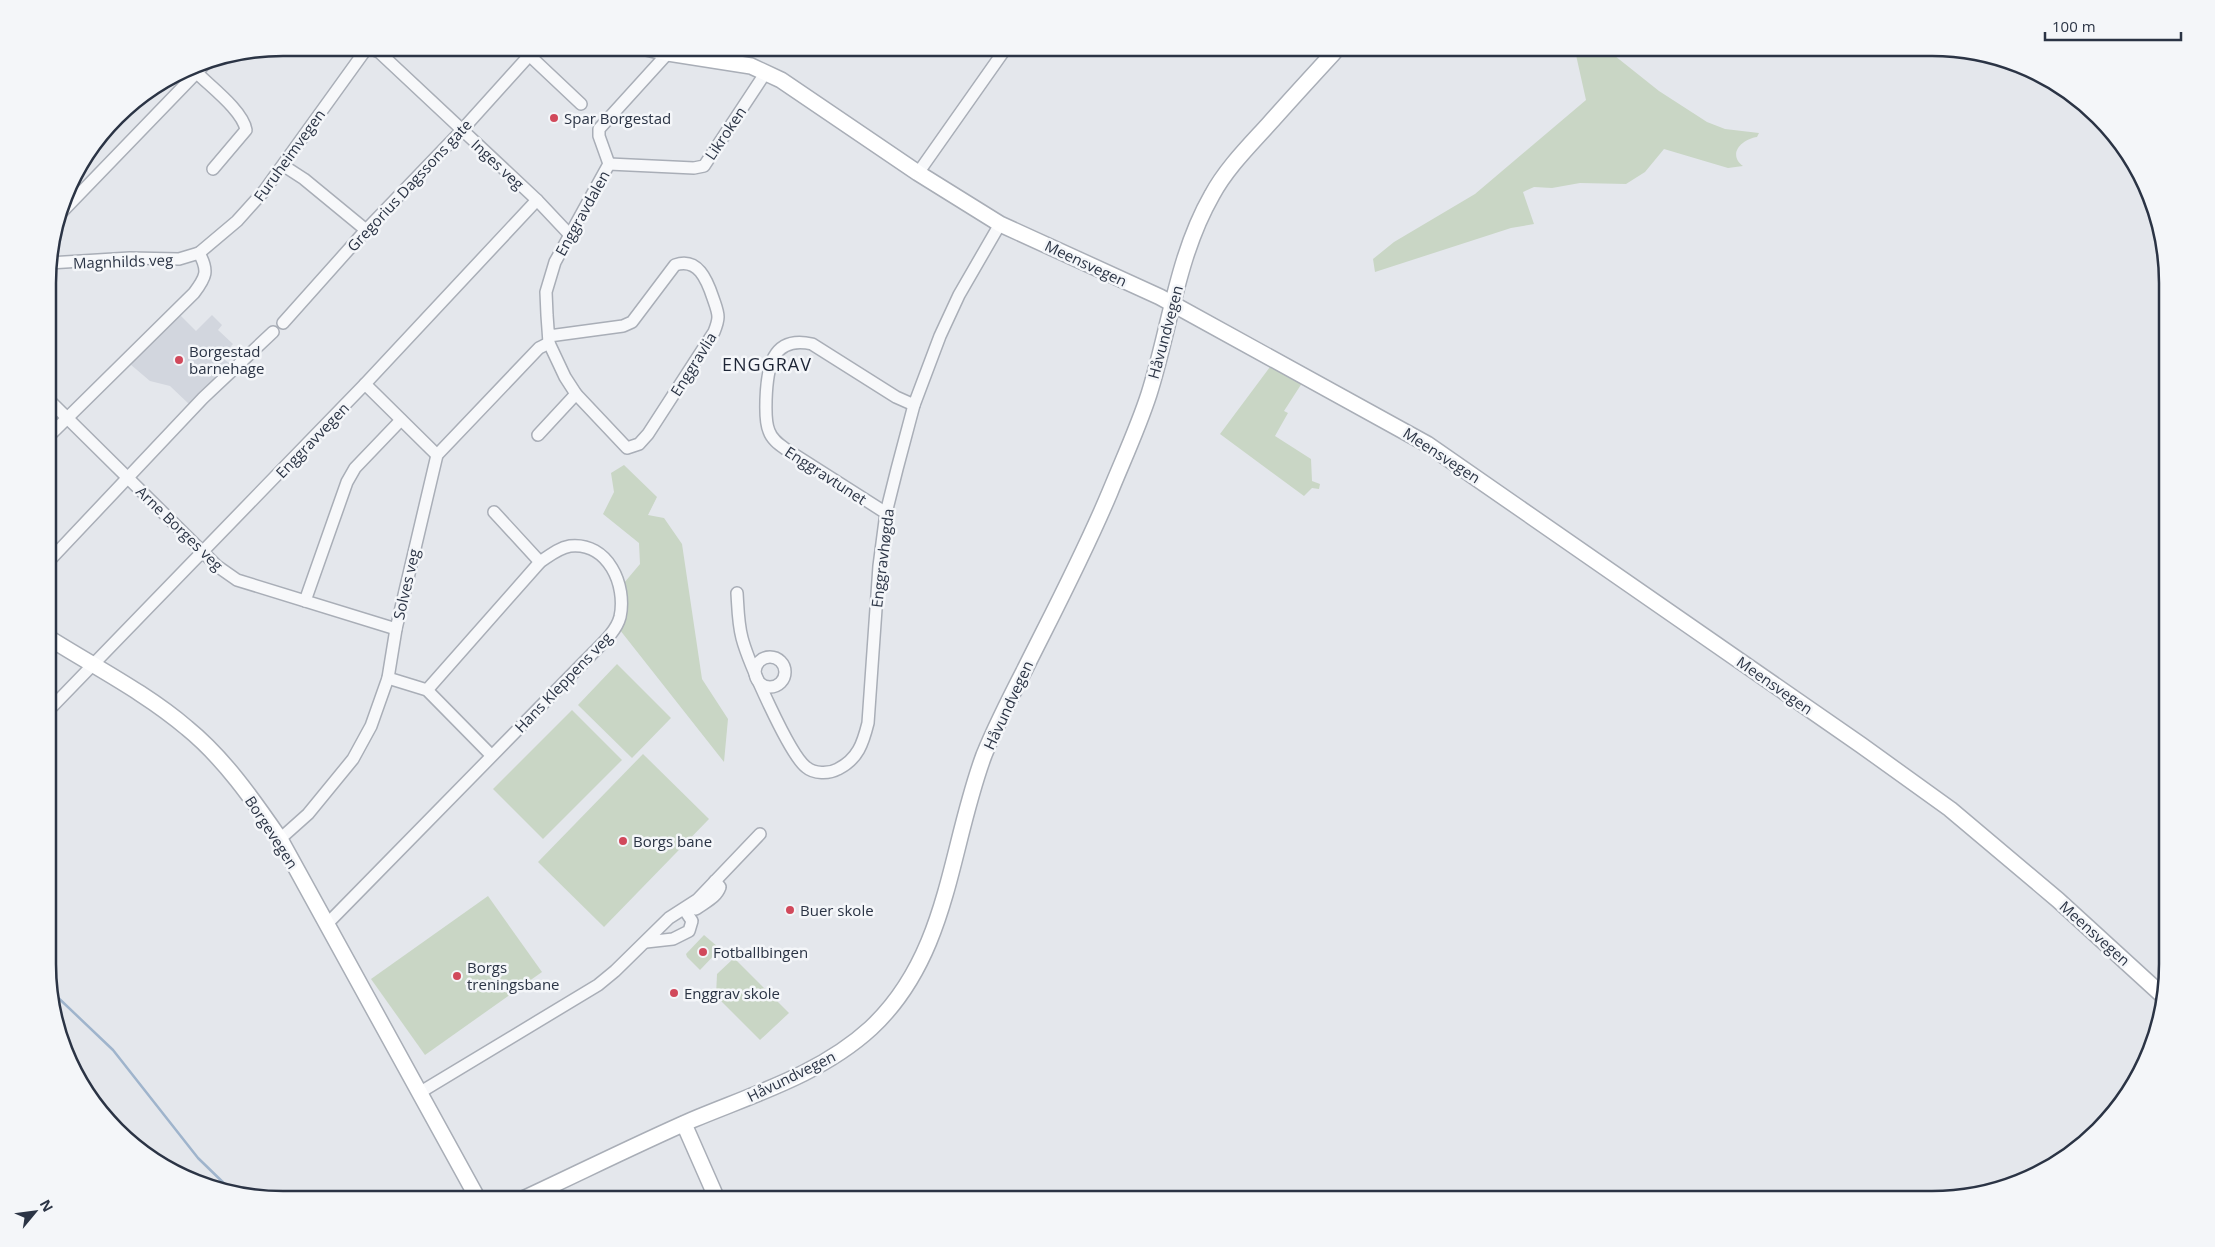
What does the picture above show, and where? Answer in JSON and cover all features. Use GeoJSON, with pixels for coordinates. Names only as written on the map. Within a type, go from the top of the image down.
{"type":"FeatureCollection","features":[{"type":"Feature","properties":{"kind":"street","name":"Furuheimvegen"},"geometry":{"type":"LineString","coordinates":[[199,253],[237,221],[284,166],[363,56]]}},
{"type":"Feature","properties":{"kind":"street","name":"Inges veg"},"geometry":{"type":"LineString","coordinates":[[383,56],[536,200]]}},
{"type":"Feature","properties":{"kind":"street","name":"Gregorius Dagssons gate"},"geometry":{"type":"LineString","coordinates":[[283,323],[366,230],[462,130],[529,56]]}},
{"type":"Feature","properties":{"kind":"street"},"geometry":{"type":"LineString","coordinates":[[538,56],[581,104]]}},
{"type":"Feature","properties":{"kind":"street","name":"Enggravdalen"},"geometry":{"type":"LineString","coordinates":[[627,448],[576,394],[557,363],[549,340],[546,292],[555,262],[609,164],[599,136],[599,129],[665,56]]}},
{"type":"Feature","properties":{"kind":"street","name":"Meensvegen"},"geometry":{"type":"LineString","coordinates":[[709,56],[766,72],[789,85],[918,173],[1000,224],[1173,304],[1427,444],[1853,739],[1950,809],[1994,844],[2157,991]]}},
{"type":"Feature","properties":{"kind":"street"},"geometry":{"type":"LineString","coordinates":[[918,173],[1000,56]]}},
{"type":"Feature","properties":{"kind":"street","name":"Håvundvegen"},"geometry":{"type":"LineString","coordinates":[[540,1191],[684,1124],[794,1078],[839,1053],[874,1024],[899,995],[919,964],[940,915],[971,794],[986,751],[1108,497],[1149,394],[1191,239],[1214,191],[1253,141],[1331,56]]}},
{"type":"Feature","properties":{"kind":"street","name":"Likroken"},"geometry":{"type":"LineString","coordinates":[[609,164],[694,168],[704,166],[766,72]]}},
{"type":"Feature","properties":{"kind":"street"},"geometry":{"type":"LineString","coordinates":[[197,73],[245,123],[246,130],[213,169]]}},
{"type":"Feature","properties":{"kind":"street"},"geometry":{"type":"LineString","coordinates":[[71,203],[196,74]]}},
{"type":"Feature","properties":{"kind":"street"},"geometry":{"type":"LineString","coordinates":[[284,166],[304,179],[366,230]]}},
{"type":"Feature","properties":{"kind":"street"},"geometry":{"type":"LineString","coordinates":[[536,200],[570,235]]}},
{"type":"Feature","properties":{"kind":"street","name":"Enggravvegen"},"geometry":{"type":"LineString","coordinates":[[56,704],[365,384],[536,200]]}},
{"type":"Feature","properties":{"kind":"street","name":"Enggravhøgda"},"geometry":{"type":"LineString","coordinates":[[737,593],[741,636],[757,679],[794,753],[808,769],[825,773],[833,771],[856,755],[863,744],[868,723],[879,566],[886,513],[914,405],[946,322],[963,288],[1000,224]]}},
{"type":"Feature","properties":{"kind":"street"},"geometry":{"type":"LineString","coordinates":[[56,430],[194,293],[205,278],[204,261],[199,253]]}},
{"type":"Feature","properties":{"kind":"street","name":"Magnhilds veg"},"geometry":{"type":"LineString","coordinates":[[57,263],[130,258],[179,259],[199,253]]}},
{"type":"Feature","properties":{"kind":"street","name":"Enggravlia"},"geometry":{"type":"LineString","coordinates":[[549,340],[622,326],[632,322],[675,265],[683,262],[690,263],[708,281],[718,315],[714,332],[648,434],[639,444],[627,448]]}},
{"type":"Feature","properties":{"kind":"street"},"geometry":{"type":"LineString","coordinates":[[56,555],[203,398],[273,332]]}},
{"type":"Feature","properties":{"kind":"street"},"geometry":{"type":"LineString","coordinates":[[365,384],[436,455],[539,348],[549,340]]}},
{"type":"Feature","properties":{"kind":"street","name":"Enggravtunet"},"geometry":{"type":"LineString","coordinates":[[886,513],[794,455],[773,439],[767,426],[768,367],[779,350],[790,344],[812,344],[896,397],[914,405]]}},
{"type":"Feature","properties":{"kind":"street"},"geometry":{"type":"LineString","coordinates":[[538,434],[576,394]]}},
{"type":"Feature","properties":{"kind":"street","name":"Arne Borges veg"},"geometry":{"type":"LineString","coordinates":[[56,406],[217,566],[236,580],[396,629]]}},
{"type":"Feature","properties":{"kind":"street"},"geometry":{"type":"LineString","coordinates":[[305,601],[347,482],[355,468],[401,420]]}},
{"type":"Feature","properties":{"kind":"street","name":"Solves veg"},"geometry":{"type":"LineString","coordinates":[[280,839],[308,814],[353,759],[371,726],[388,678],[396,629],[436,455]]}},
{"type":"Feature","properties":{"kind":"street"},"geometry":{"type":"LineString","coordinates":[[494,512],[540,562]]}},
{"type":"Feature","properties":{"kind":"street","name":"Hans Kleppens veg"},"geometry":{"type":"LineString","coordinates":[[327,924],[587,659],[614,629],[620,618],[620,584],[611,564],[592,550],[569,546],[556,551],[540,562],[427,690]]}},
{"type":"Feature","properties":{"kind":"street","name":"Borgevegen"},"geometry":{"type":"LineString","coordinates":[[56,642],[188,728],[243,788],[280,839],[473,1191]]}},
{"type":"Feature","properties":{"kind":"street"},"geometry":{"type":"LineString","coordinates":[[388,678],[427,690],[491,755]]}},
{"type":"Feature","properties":{"kind":"street"},"geometry":{"type":"LineString","coordinates":[[419,1092],[591,990],[615,972],[669,918],[687,913],[760,834]]}},
{"type":"Feature","properties":{"kind":"street"},"geometry":{"type":"LineString","coordinates":[[646,942],[664,941],[684,934],[691,928],[687,913]]}},
{"type":"Feature","properties":{"kind":"street"},"geometry":{"type":"LineString","coordinates":[[684,1124],[713,1191]]}},
{"type":"Feature","properties":{"kind":"shaded area","name":"Borgestad barnehage"},"geometry":{"type":"Polygon","coordinates":[[[212,315],[222,325],[218,330],[233,344],[221,357],[229,363],[230,367],[189,404],[170,386],[150,381],[130,364],[175,318],[181,316],[196,331],[212,315]]]}},
{"type":"Feature","properties":{"kind":"green space"},"geometry":{"type":"Polygon","coordinates":[[[1576,56],[1615,56],[1659,91],[1707,122],[1725,129],[1759,133],[1757,137],[1751,138],[1742,144],[1736,152],[1738,161],[1743,166],[1728,168],[1664,149],[1645,172],[1626,184],[1580,183],[1552,188],[1534,187],[1523,192],[1534,224],[1511,228],[1375,272],[1373,259],[1394,242],[1475,194],[1586,100],[1576,56]]]}},
{"type":"Feature","properties":{"kind":"green space"},"geometry":{"type":"Polygon","coordinates":[[[1273,363],[1304,380],[1284,411],[1288,413],[1275,436],[1311,459],[1312,481],[1320,484],[1319,489],[1312,488],[1304,496],[1220,434],[1273,363]]]}},
{"type":"Feature","properties":{"kind":"green space"},"geometry":{"type":"Polygon","coordinates":[[[624,465],[657,497],[648,515],[664,518],[682,544],[702,679],[728,719],[724,762],[616,625],[624,605],[624,583],[640,564],[639,543],[603,514],[614,492],[611,473],[624,465]]]}},
{"type":"Feature","properties":{"kind":"green space"},"geometry":{"type":"Polygon","coordinates":[[[617,664],[671,718],[632,758],[578,705],[617,664]]]}},
{"type":"Feature","properties":{"kind":"green space"},"geometry":{"type":"Polygon","coordinates":[[[572,710],[622,760],[543,839],[493,789],[572,710]]]}},
{"type":"Feature","properties":{"kind":"green space","name":"Borgs bane"},"geometry":{"type":"Polygon","coordinates":[[[643,754],[709,819],[604,927],[538,862],[643,754]]]}},
{"type":"Feature","properties":{"kind":"green space","name":"Borgs treningsbane"},"geometry":{"type":"Polygon","coordinates":[[[488,896],[542,972],[425,1055],[371,979],[488,896]]]}},
{"type":"Feature","properties":{"kind":"green space","name":"Fotballbingen"},"geometry":{"type":"Polygon","coordinates":[[[704,935],[719,950],[700,970],[686,954],[704,935]]]}},
{"type":"Feature","properties":{"kind":"green space"},"geometry":{"type":"Polygon","coordinates":[[[734,958],[789,1013],[760,1040],[716,996],[717,974],[734,958]]]}},
{"type":"Feature","properties":{"kind":"waterway"},"geometry":{"type":"LineString","coordinates":[[59,999],[113,1050],[198,1158],[224,1183]]}},
{"type":"Feature","properties":{"kind":"place","name":"Spar Borgestad"},"geometry":{"type":"Point","coordinates":[554,118]}},
{"type":"Feature","properties":{"kind":"place","name":"Borgestad barnehage"},"geometry":{"type":"Point","coordinates":[179,360]}},
{"type":"Feature","properties":{"kind":"place","name":"Borgs bane"},"geometry":{"type":"Point","coordinates":[623,841]}},
{"type":"Feature","properties":{"kind":"place","name":"Buer skole"},"geometry":{"type":"Point","coordinates":[790,910]}},
{"type":"Feature","properties":{"kind":"place","name":"Fotballbingen"},"geometry":{"type":"Point","coordinates":[703,952]}},
{"type":"Feature","properties":{"kind":"place","name":"Borgs treningsbane"},"geometry":{"type":"Point","coordinates":[457,976]}},
{"type":"Feature","properties":{"kind":"place","name":"Enggrav skole"},"geometry":{"type":"Point","coordinates":[674,993]}},
{"type":"Feature","properties":{"kind":"district","name":"ENGGRAV"},"geometry":{"type":"Point","coordinates":[767,364]}}]}
